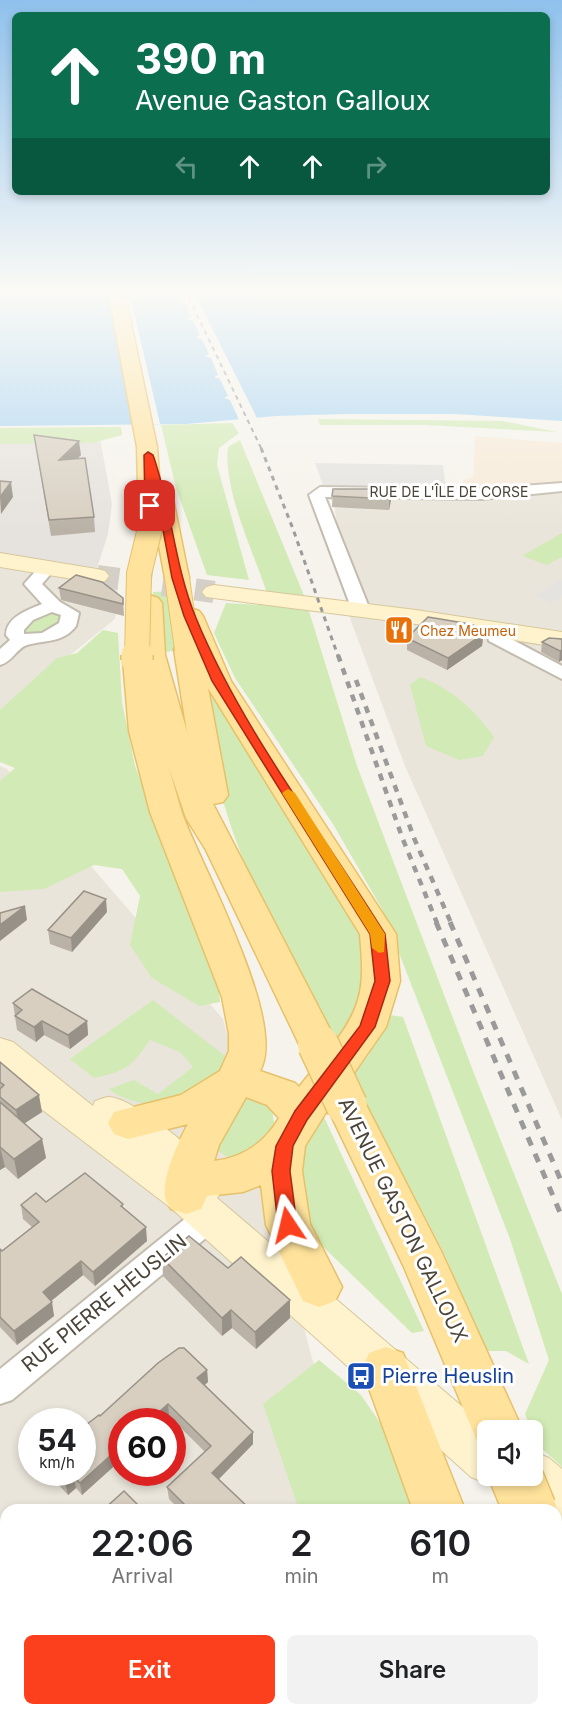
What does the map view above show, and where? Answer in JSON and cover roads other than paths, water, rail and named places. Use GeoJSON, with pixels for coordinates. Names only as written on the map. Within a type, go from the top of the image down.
{"type":"FeatureCollection","features":[{"type":"Feature","properties":{"kind":"main road"},"geometry":{"type":"LineString","coordinates":[[132,370],[148,451],[151,524],[146,537],[137,597],[145,657],[144,731],[166,812],[246,1015],[248,1051],[244,1065],[199,1143],[194,1188]]}},
{"type":"Feature","properties":{"kind":"main road","name":"AVENUE GASTON GALLOUX"},"geometry":{"type":"LineString","coordinates":[[148,451],[160,488],[177,578],[222,850]]}},
{"type":"Feature","properties":{"kind":"main road"},"geometry":{"type":"LineString","coordinates":[[0,560],[97,576]]}},
{"type":"Feature","properties":{"kind":"main road"},"geometry":{"type":"LineString","coordinates":[[177,578],[190,616],[218,681],[378,934],[382,981],[367,1027],[293,1130],[243,1175],[194,1188]]}},
{"type":"Feature","properties":{"kind":"main road"},"geometry":{"type":"LineString","coordinates":[[214,592],[362,610],[562,640]]}},
{"type":"Feature","properties":{"kind":"main road","name":"AVENUE GASTON GALLOUX"},"geometry":{"type":"LineString","coordinates":[[145,657],[202,818],[222,850],[347,1106],[395,1198],[459,1333],[494,1420]]}},
{"type":"Feature","properties":{"kind":"main road"},"geometry":{"type":"LineString","coordinates":[[0,1050],[35,1081],[65,1095],[194,1188],[319,1287],[477,1425]]}},
{"type":"Feature","properties":{"kind":"main road"},"geometry":{"type":"LineString","coordinates":[[0,1050],[128,1123],[166,1149],[194,1188],[397,1379],[477,1450]]}},
{"type":"Feature","properties":{"kind":"main road"},"geometry":{"type":"LineString","coordinates":[[237,1078],[281,1094],[293,1130],[281,1171],[288,1225],[319,1287]]}},
{"type":"Feature","properties":{"kind":"main road"},"geometry":{"type":"LineString","coordinates":[[128,1123],[192,1108],[237,1078]]}},
{"type":"Feature","properties":{"kind":"main road"},"geometry":{"type":"LineString","coordinates":[[397,1379],[437,1504]]}},
{"type":"Feature","properties":{"kind":"main road"},"geometry":{"type":"LineString","coordinates":[[543,1485],[562,1501]]}},
{"type":"Feature","properties":{"kind":"main road"},"geometry":{"type":"LineString","coordinates":[[517,1486],[538,1504]]}},
{"type":"Feature","properties":{"kind":"main road"},"geometry":{"type":"LineString","coordinates":[[520,1486],[528,1504]]}},
{"type":"Feature","properties":{"kind":"street","name":"RUE DE L'ÎLE DE CORSE"},"geometry":{"type":"LineString","coordinates":[[362,610],[320,506],[317,495],[320,492],[482,494],[562,488]]}},
{"type":"Feature","properties":{"kind":"street"},"geometry":{"type":"LineString","coordinates":[[48,568],[32,584],[51,601],[50,607]]}},
{"type":"Feature","properties":{"kind":"street"},"geometry":{"type":"LineString","coordinates":[[0,658],[20,640],[46,638],[67,626],[70,613],[60,607],[36,611],[20,622],[15,629],[15,635],[20,640]]}},
{"type":"Feature","properties":{"kind":"street"},"geometry":{"type":"LineString","coordinates":[[495,630],[495,637],[562,673]]}},
{"type":"Feature","properties":{"kind":"street","name":"RUE PIERRE HEUSLIN"},"geometry":{"type":"LineString","coordinates":[[0,1389],[194,1188]]}},
{"type":"Feature","properties":{"kind":"water"},"geometry":{"type":"Polygon","coordinates":[[[0,370],[562,370],[562,421],[455,414],[346,414],[276,416],[186,424],[0,426],[0,370]]]}},
{"type":"Feature","properties":{"kind":"tunnel"},"geometry":{"type":"LineString","coordinates":[[97,576],[214,592]]}},
{"type":"Feature","properties":{"kind":"railway"},"geometry":{"type":"LineString","coordinates":[[224,370],[262,450]]}},
{"type":"Feature","properties":{"kind":"railway"},"geometry":{"type":"LineString","coordinates":[[261,448],[293,529],[338,656]]}},
{"type":"Feature","properties":{"kind":"railway"},"geometry":{"type":"LineString","coordinates":[[338,655],[402,837],[437,923]]}},
{"type":"Feature","properties":{"kind":"railway"},"geometry":{"type":"LineString","coordinates":[[356,680],[414,838],[451,923]]}},
{"type":"Feature","properties":{"kind":"railway"},"geometry":{"type":"LineString","coordinates":[[436,922],[562,1217]]}},
{"type":"Feature","properties":{"kind":"railway"},"geometry":{"type":"LineString","coordinates":[[450,922],[562,1183]]}},
{"type":"Feature","properties":{"kind":"place","name":"Chez Meumeu"},"geometry":{"type":"Point","coordinates":[399,630]}},
{"type":"Feature","properties":{"kind":"place","name":"Pierre Heuslin"},"geometry":{"type":"Point","coordinates":[361,1376]}}]}
